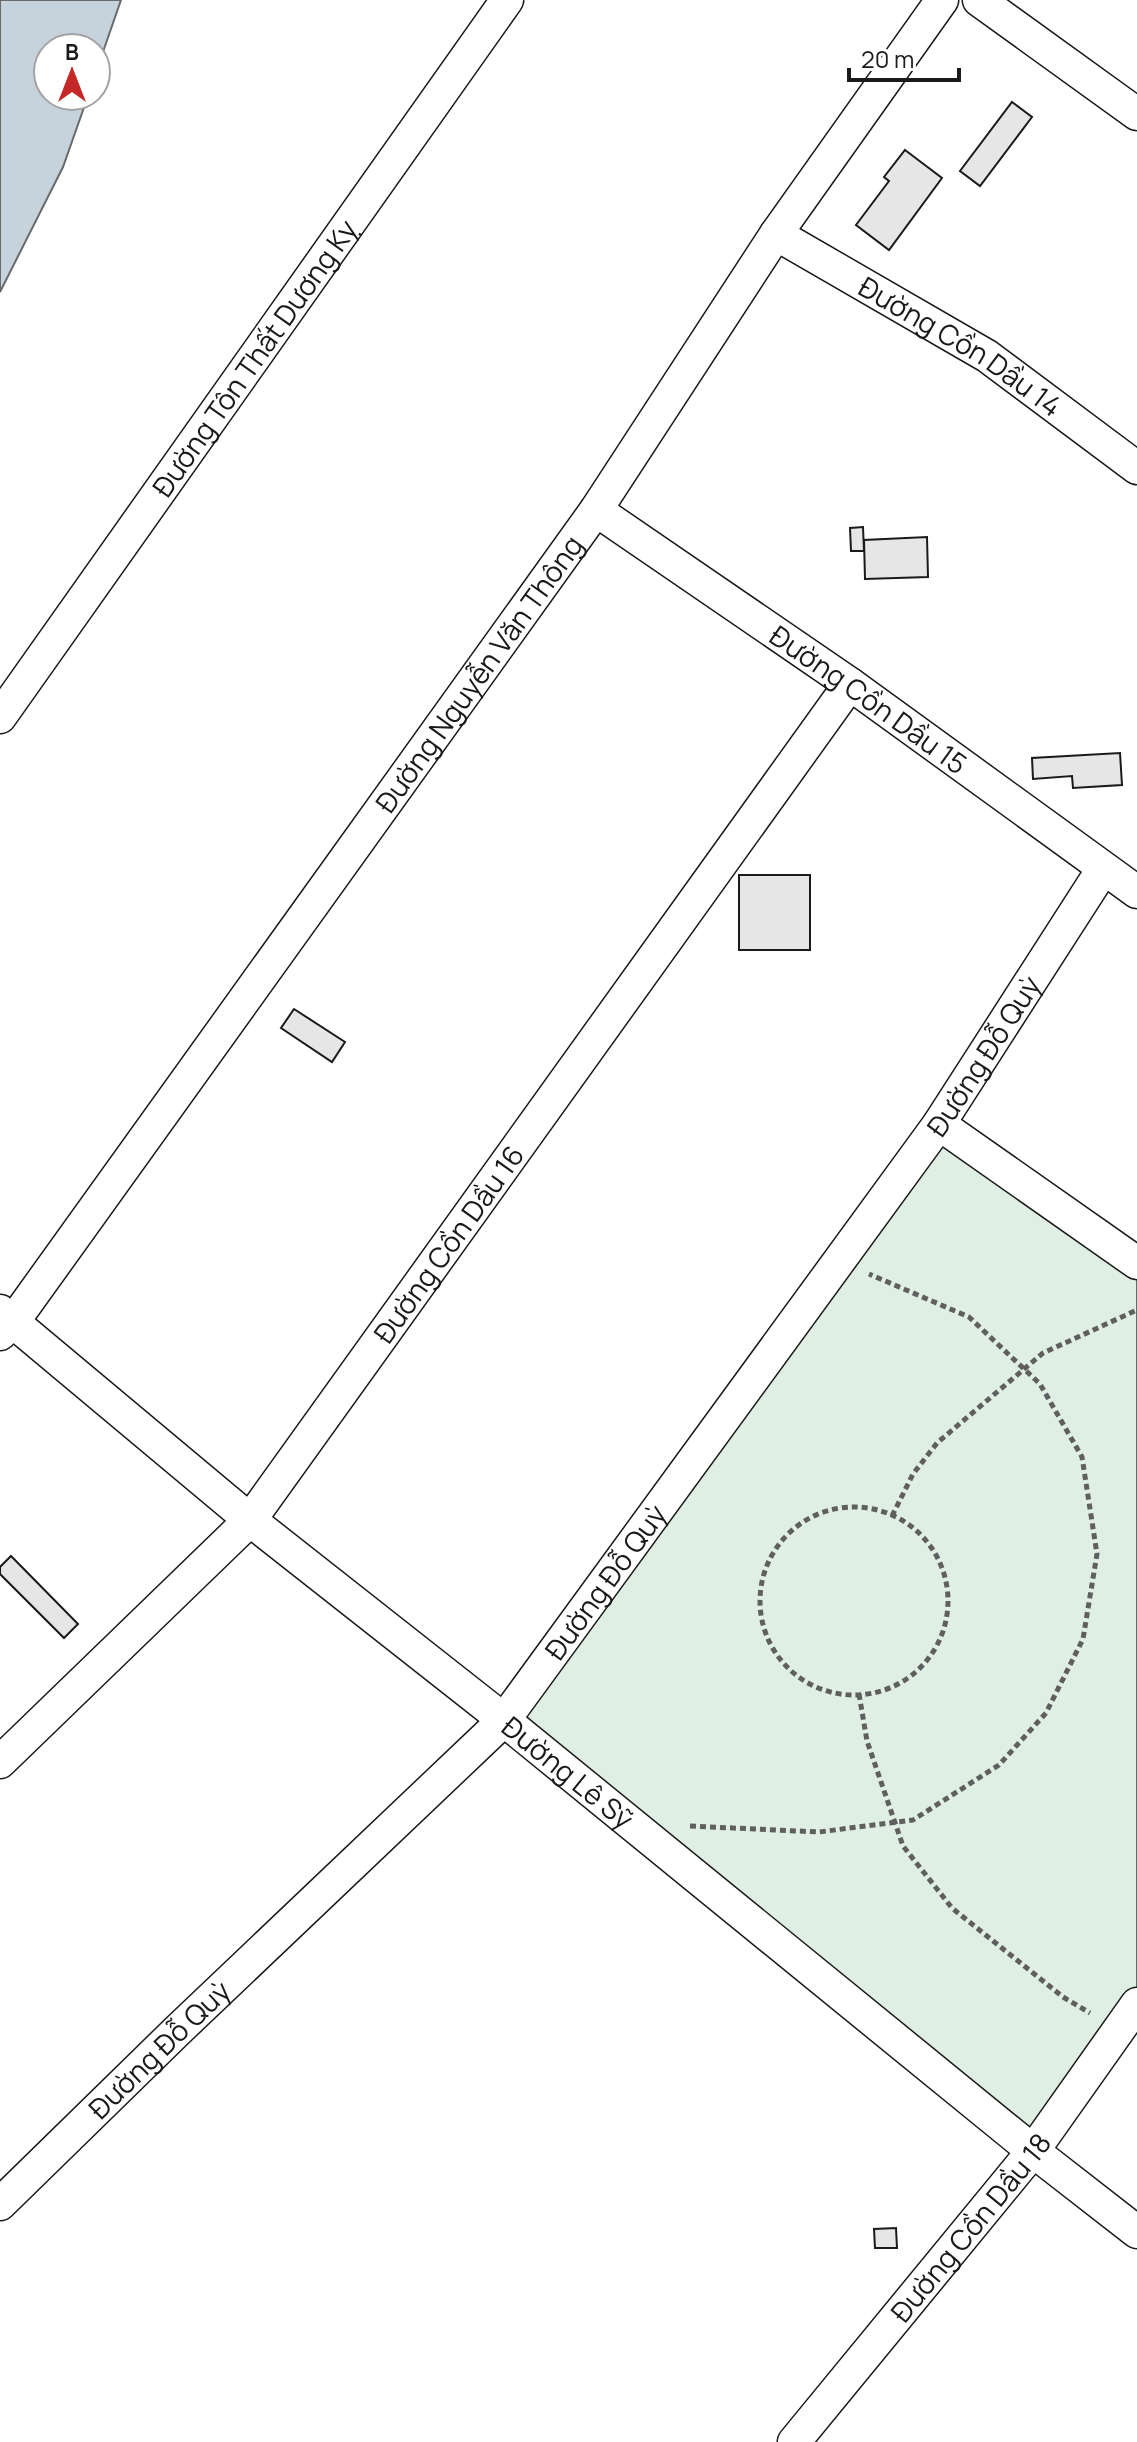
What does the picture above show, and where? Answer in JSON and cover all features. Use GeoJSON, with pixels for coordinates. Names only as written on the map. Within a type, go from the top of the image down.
{"type":"FeatureCollection","features":[{"type":"Feature","properties":{"kind":"street","name":"Đường Tôn Thất Dương Kỵ"},"geometry":{"type":"LineString","coordinates":[[0,717],[507,0]]}},
{"type":"Feature","properties":{"kind":"street","name":"Đường Nguyễn Văn Thông"},"geometry":{"type":"LineString","coordinates":[[4,1322],[596,510],[776,234],[942,0]]}},
{"type":"Feature","properties":{"kind":"street"},"geometry":{"type":"LineString","coordinates":[[979,0],[1137,114]]}},
{"type":"Feature","properties":{"kind":"street","name":"Đường Cồn Dầu 14"},"geometry":{"type":"LineString","coordinates":[[776,234],[987,356],[1137,468]]}},
{"type":"Feature","properties":{"kind":"street","name":"Đường Cồn Dầu 15"},"geometry":{"type":"LineString","coordinates":[[596,510],[850,684],[1137,892]]}},
{"type":"Feature","properties":{"kind":"street","name":"Đường Cồn Dầu 16"},"geometry":{"type":"LineString","coordinates":[[0,1762],[250,1520],[850,684]]}},
{"type":"Feature","properties":{"kind":"street","name":"Đường Đỗ Quỳ"},"geometry":{"type":"LineString","coordinates":[[0,2204],[504,1720],[939,1124],[1103,869]]}},
{"type":"Feature","properties":{"kind":"street"},"geometry":{"type":"LineString","coordinates":[[939,1124],[1137,1263]]}},
{"type":"Feature","properties":{"kind":"street","name":"Đường Lê Sỹ"},"geometry":{"type":"LineString","coordinates":[[4,1322],[504,1720],[1033,2151],[1137,2232]]}},
{"type":"Feature","properties":{"kind":"street","name":"Đường Cồn Dầu 18"},"geometry":{"type":"LineString","coordinates":[[794,2442],[1033,2151],[1137,2004]]}},
{"type":"Feature","properties":{"kind":"path"},"geometry":{"type":"LineString","coordinates":[[633,1826],[819,1832],[913,1820],[999,1765],[1046,1713],[1083,1639],[1097,1554],[1082,1457],[1040,1384],[969,1317],[893,1283],[838,1263]]}},
{"type":"Feature","properties":{"kind":"path"},"geometry":{"type":"LineString","coordinates":[[892,1516],[913,1474],[937,1443],[1043,1353],[1137,1310]]}},
{"type":"Feature","properties":{"kind":"path"},"geometry":{"type":"LineString","coordinates":[[849,1507],[879,1510],[892,1516],[907,1523],[929,1544],[943,1571],[949,1601],[944,1631],[929,1658],[907,1679],[878,1692],[846,1696],[815,1688],[789,1670],[769,1645],[759,1615],[760,1583],[772,1553],[792,1529],[819,1513],[849,1507]]}},
{"type":"Feature","properties":{"kind":"path"},"geometry":{"type":"LineString","coordinates":[[859,1694],[867,1741],[903,1846],[952,1908],[1063,1997],[1118,2031]]}},
{"type":"Feature","properties":{"kind":"green space"},"geometry":{"type":"Polygon","coordinates":[[[939,1124],[1137,1263],[1137,2004],[1033,2151],[504,1720],[939,1124]]]}},
{"type":"Feature","properties":{"kind":"shaded area"},"geometry":{"type":"Polygon","coordinates":[[[0,0],[121,0],[110,32],[32,32],[32,112],[82,112],[63,167],[0,292],[0,0]]]}},
{"type":"Feature","properties":{"kind":"building"},"geometry":{"type":"Polygon","coordinates":[[[1012,102],[1032,117],[980,186],[960,171],[1012,102]]]}},
{"type":"Feature","properties":{"kind":"building"},"geometry":{"type":"Polygon","coordinates":[[[905,150],[942,178],[889,250],[856,225],[889,181],[884,177],[905,150]]]}},
{"type":"Feature","properties":{"kind":"building"},"geometry":{"type":"Polygon","coordinates":[[[863,527],[864,551],[851,551],[850,528],[863,527]]]}},
{"type":"Feature","properties":{"kind":"building"},"geometry":{"type":"Polygon","coordinates":[[[927,537],[928,577],[865,579],[864,540],[927,537]]]}},
{"type":"Feature","properties":{"kind":"building"},"geometry":{"type":"Polygon","coordinates":[[[1120,753],[1122,785],[1073,788],[1072,776],[1033,779],[1032,758],[1120,753]]]}},
{"type":"Feature","properties":{"kind":"building"},"geometry":{"type":"Polygon","coordinates":[[[739,875],[810,875],[810,950],[739,950],[739,875]]]}},
{"type":"Feature","properties":{"kind":"building"},"geometry":{"type":"Polygon","coordinates":[[[294,1009],[345,1042],[332,1062],[281,1028],[294,1009]]]}},
{"type":"Feature","properties":{"kind":"building"},"geometry":{"type":"Polygon","coordinates":[[[11,1556],[78,1624],[64,1638],[0,1574],[0,1567],[11,1556]]]}},
{"type":"Feature","properties":{"kind":"building"},"geometry":{"type":"Polygon","coordinates":[[[896,2228],[897,2248],[875,2248],[874,2229],[896,2228]]]}}]}
